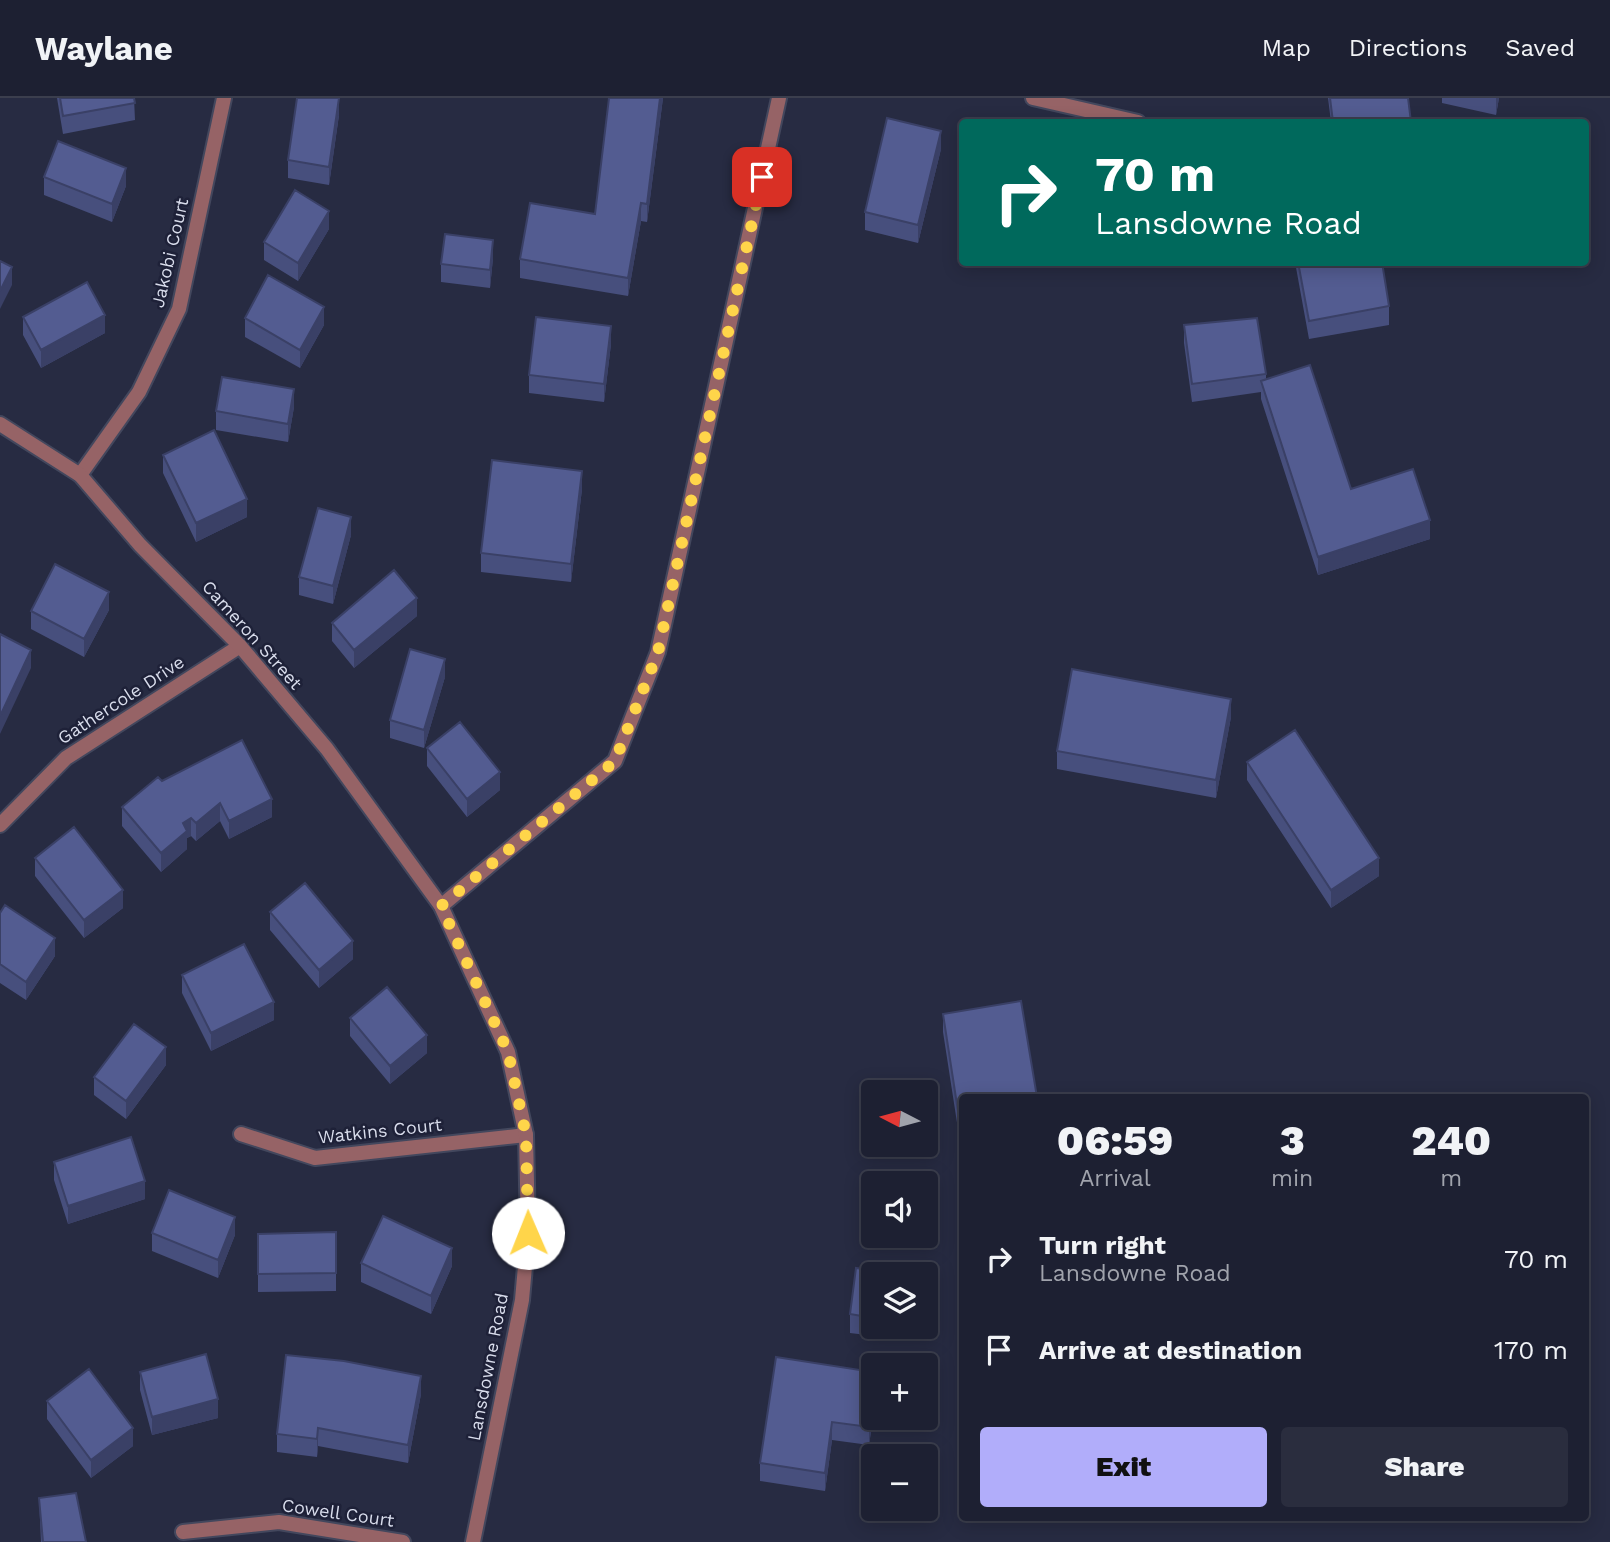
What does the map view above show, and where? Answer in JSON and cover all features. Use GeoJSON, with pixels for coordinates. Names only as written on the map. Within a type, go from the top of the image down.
{"type":"FeatureCollection","features":[{"type":"Feature","properties":{"kind":"street","name":"Jakobi Court"},"geometry":{"type":"LineString","coordinates":[[80,475],[139,392],[179,309],[224,98]]}},
{"type":"Feature","properties":{"kind":"street"},"geometry":{"type":"LineString","coordinates":[[441,906],[615,761],[658,652],[779,98]]}},
{"type":"Feature","properties":{"kind":"street"},"geometry":{"type":"LineString","coordinates":[[1033,98],[1125,119]]}},
{"type":"Feature","properties":{"kind":"street","name":"Cameron Street"},"geometry":{"type":"LineString","coordinates":[[0,424],[80,475],[140,545],[240,646],[327,748],[441,906]]}},
{"type":"Feature","properties":{"kind":"street","name":"Gathercole Drive"},"geometry":{"type":"LineString","coordinates":[[0,825],[66,758],[240,646]]}},
{"type":"Feature","properties":{"kind":"street","name":"Lansdowne Road"},"geometry":{"type":"LineString","coordinates":[[441,906],[508,1052],[526,1135],[528,1233],[522,1300],[473,1542]]}},
{"type":"Feature","properties":{"kind":"street","name":"Watkins Court"},"geometry":{"type":"LineString","coordinates":[[241,1134],[315,1158],[526,1135]]}},
{"type":"Feature","properties":{"kind":"street","name":"Cowell Court"},"geometry":{"type":"LineString","coordinates":[[183,1532],[279,1522],[403,1542]]}},
{"type":"Feature","properties":{"kind":"building"},"geometry":{"type":"Polygon","coordinates":[[[60,98],[134,98],[135,103],[63,116],[60,98]]]}},
{"type":"Feature","properties":{"kind":"building"},"geometry":{"type":"Polygon","coordinates":[[[297,98],[339,98],[329,167],[288,160],[297,98]]]}},
{"type":"Feature","properties":{"kind":"building"},"geometry":{"type":"Polygon","coordinates":[[[609,98],[660,98],[647,204],[641,203],[628,278],[520,259],[530,203],[595,214],[609,98]]]}},
{"type":"Feature","properties":{"kind":"building"},"geometry":{"type":"Polygon","coordinates":[[[1330,98],[1408,98],[1411,119],[1333,119],[1330,98]]]}},
{"type":"Feature","properties":{"kind":"building"},"geometry":{"type":"Polygon","coordinates":[[[887,118],[941,131],[918,225],[865,212],[887,118]]]}},
{"type":"Feature","properties":{"kind":"building"},"geometry":{"type":"Polygon","coordinates":[[[58,141],[126,168],[112,204],[44,177],[58,141]]]}},
{"type":"Feature","properties":{"kind":"building"},"geometry":{"type":"Polygon","coordinates":[[[295,190],[329,211],[298,263],[264,242],[295,190]]]}},
{"type":"Feature","properties":{"kind":"building"},"geometry":{"type":"Polygon","coordinates":[[[445,234],[493,240],[490,270],[441,264],[445,234]]]}},
{"type":"Feature","properties":{"kind":"building"},"geometry":{"type":"Polygon","coordinates":[[[0,261],[12,267],[0,291],[0,261]]]}},
{"type":"Feature","properties":{"kind":"building"},"geometry":{"type":"Polygon","coordinates":[[[1299,266],[1383,266],[1389,306],[1309,321],[1299,266]]]}},
{"type":"Feature","properties":{"kind":"building"},"geometry":{"type":"Polygon","coordinates":[[[268,275],[324,307],[300,350],[245,318],[268,275]]]}},
{"type":"Feature","properties":{"kind":"building"},"geometry":{"type":"Polygon","coordinates":[[[87,282],[105,315],[41,350],[23,317],[87,282]]]}},
{"type":"Feature","properties":{"kind":"building"},"geometry":{"type":"Polygon","coordinates":[[[536,317],[611,326],[604,384],[529,375],[536,317]]]}},
{"type":"Feature","properties":{"kind":"building"},"geometry":{"type":"Polygon","coordinates":[[[1257,318],[1266,374],[1192,384],[1184,325],[1257,318]]]}},
{"type":"Feature","properties":{"kind":"building"},"geometry":{"type":"Polygon","coordinates":[[[1310,365],[1351,489],[1413,469],[1430,520],[1318,557],[1261,381],[1310,365]]]}},
{"type":"Feature","properties":{"kind":"building"},"geometry":{"type":"Polygon","coordinates":[[[222,377],[294,389],[288,424],[216,411],[222,377]]]}},
{"type":"Feature","properties":{"kind":"building"},"geometry":{"type":"Polygon","coordinates":[[[214,430],[247,499],[196,523],[163,455],[214,430]]]}},
{"type":"Feature","properties":{"kind":"building"},"geometry":{"type":"Polygon","coordinates":[[[492,460],[582,471],[571,564],[481,553],[492,460]]]}},
{"type":"Feature","properties":{"kind":"building"},"geometry":{"type":"Polygon","coordinates":[[[318,508],[351,517],[333,586],[299,577],[318,508]]]}},
{"type":"Feature","properties":{"kind":"building"},"geometry":{"type":"Polygon","coordinates":[[[55,564],[109,592],[84,639],[31,611],[55,564]]]}},
{"type":"Feature","properties":{"kind":"building"},"geometry":{"type":"Polygon","coordinates":[[[394,570],[417,598],[354,650],[332,623],[394,570]]]}},
{"type":"Feature","properties":{"kind":"building"},"geometry":{"type":"Polygon","coordinates":[[[0,634],[31,650],[0,716],[0,634]]]}},
{"type":"Feature","properties":{"kind":"building"},"geometry":{"type":"Polygon","coordinates":[[[410,649],[445,659],[424,730],[390,720],[410,649]]]}},
{"type":"Feature","properties":{"kind":"building"},"geometry":{"type":"Polygon","coordinates":[[[1072,669],[1231,699],[1216,780],[1057,751],[1072,669]]]}},
{"type":"Feature","properties":{"kind":"building"},"geometry":{"type":"Polygon","coordinates":[[[460,722],[500,772],[467,799],[427,748],[460,722]]]}},
{"type":"Feature","properties":{"kind":"building"},"geometry":{"type":"Polygon","coordinates":[[[1295,730],[1379,858],[1331,890],[1247,762],[1295,730]]]}},
{"type":"Feature","properties":{"kind":"building"},"geometry":{"type":"Polygon","coordinates":[[[242,740],[272,799],[229,821],[220,803],[196,823],[191,818],[183,823],[187,831],[161,853],[122,807],[158,777],[162,781],[242,740]]]}},
{"type":"Feature","properties":{"kind":"building"},"geometry":{"type":"Polygon","coordinates":[[[74,827],[123,890],[84,920],[35,858],[74,827]]]}},
{"type":"Feature","properties":{"kind":"building"},"geometry":{"type":"Polygon","coordinates":[[[305,883],[353,941],[319,970],[270,912],[305,883]]]}},
{"type":"Feature","properties":{"kind":"building"},"geometry":{"type":"Polygon","coordinates":[[[5,905],[55,938],[26,982],[0,964],[0,913],[5,905]]]}},
{"type":"Feature","properties":{"kind":"building"},"geometry":{"type":"Polygon","coordinates":[[[244,944],[274,1002],[211,1033],[182,975],[244,944]]]}},
{"type":"Feature","properties":{"kind":"building"},"geometry":{"type":"Polygon","coordinates":[[[387,987],[427,1035],[390,1066],[350,1018],[387,987]]]}},
{"type":"Feature","properties":{"kind":"building"},"geometry":{"type":"Polygon","coordinates":[[[1021,1001],[1036,1094],[959,1094],[959,1118],[943,1014],[1021,1001]]]}},
{"type":"Feature","properties":{"kind":"building"},"geometry":{"type":"Polygon","coordinates":[[[134,1024],[166,1047],[126,1101],[94,1077],[134,1024]]]}},
{"type":"Feature","properties":{"kind":"building"},"geometry":{"type":"Polygon","coordinates":[[[131,1137],[145,1181],[68,1206],[54,1162],[131,1137]]]}},
{"type":"Feature","properties":{"kind":"building"},"geometry":{"type":"Polygon","coordinates":[[[169,1190],[235,1217],[218,1260],[152,1233],[169,1190]]]}},
{"type":"Feature","properties":{"kind":"building"},"geometry":{"type":"Polygon","coordinates":[[[383,1216],[452,1248],[431,1296],[361,1263],[383,1216]]]}},
{"type":"Feature","properties":{"kind":"building"},"geometry":{"type":"Polygon","coordinates":[[[336,1232],[336,1273],[258,1274],[258,1234],[336,1232]]]}},
{"type":"Feature","properties":{"kind":"building"},"geometry":{"type":"Polygon","coordinates":[[[856,1268],[861,1269],[861,1316],[850,1314],[856,1268]]]}},
{"type":"Feature","properties":{"kind":"building"},"geometry":{"type":"Polygon","coordinates":[[[206,1354],[218,1399],[152,1417],[140,1372],[206,1354]]]}},
{"type":"Feature","properties":{"kind":"building"},"geometry":{"type":"Polygon","coordinates":[[[286,1355],[344,1361],[421,1376],[408,1445],[318,1428],[317,1439],[277,1434],[286,1355]]]}},
{"type":"Feature","properties":{"kind":"building"},"geometry":{"type":"Polygon","coordinates":[[[776,1357],[861,1370],[861,1426],[832,1422],[825,1473],[760,1463],[776,1357]]]}},
{"type":"Feature","properties":{"kind":"building"},"geometry":{"type":"Polygon","coordinates":[[[89,1369],[133,1428],[91,1460],[47,1401],[89,1369]]]}},
{"type":"Feature","properties":{"kind":"building"},"geometry":{"type":"Polygon","coordinates":[[[76,1493],[86,1542],[43,1542],[39,1498],[76,1493]]]}},
{"type":"Feature","properties":{"kind":"route"},"geometry":{"type":"LineString","coordinates":[[528,1233],[526,1135],[508,1052],[441,906],[615,761],[658,652],[762,177]]}}]}
